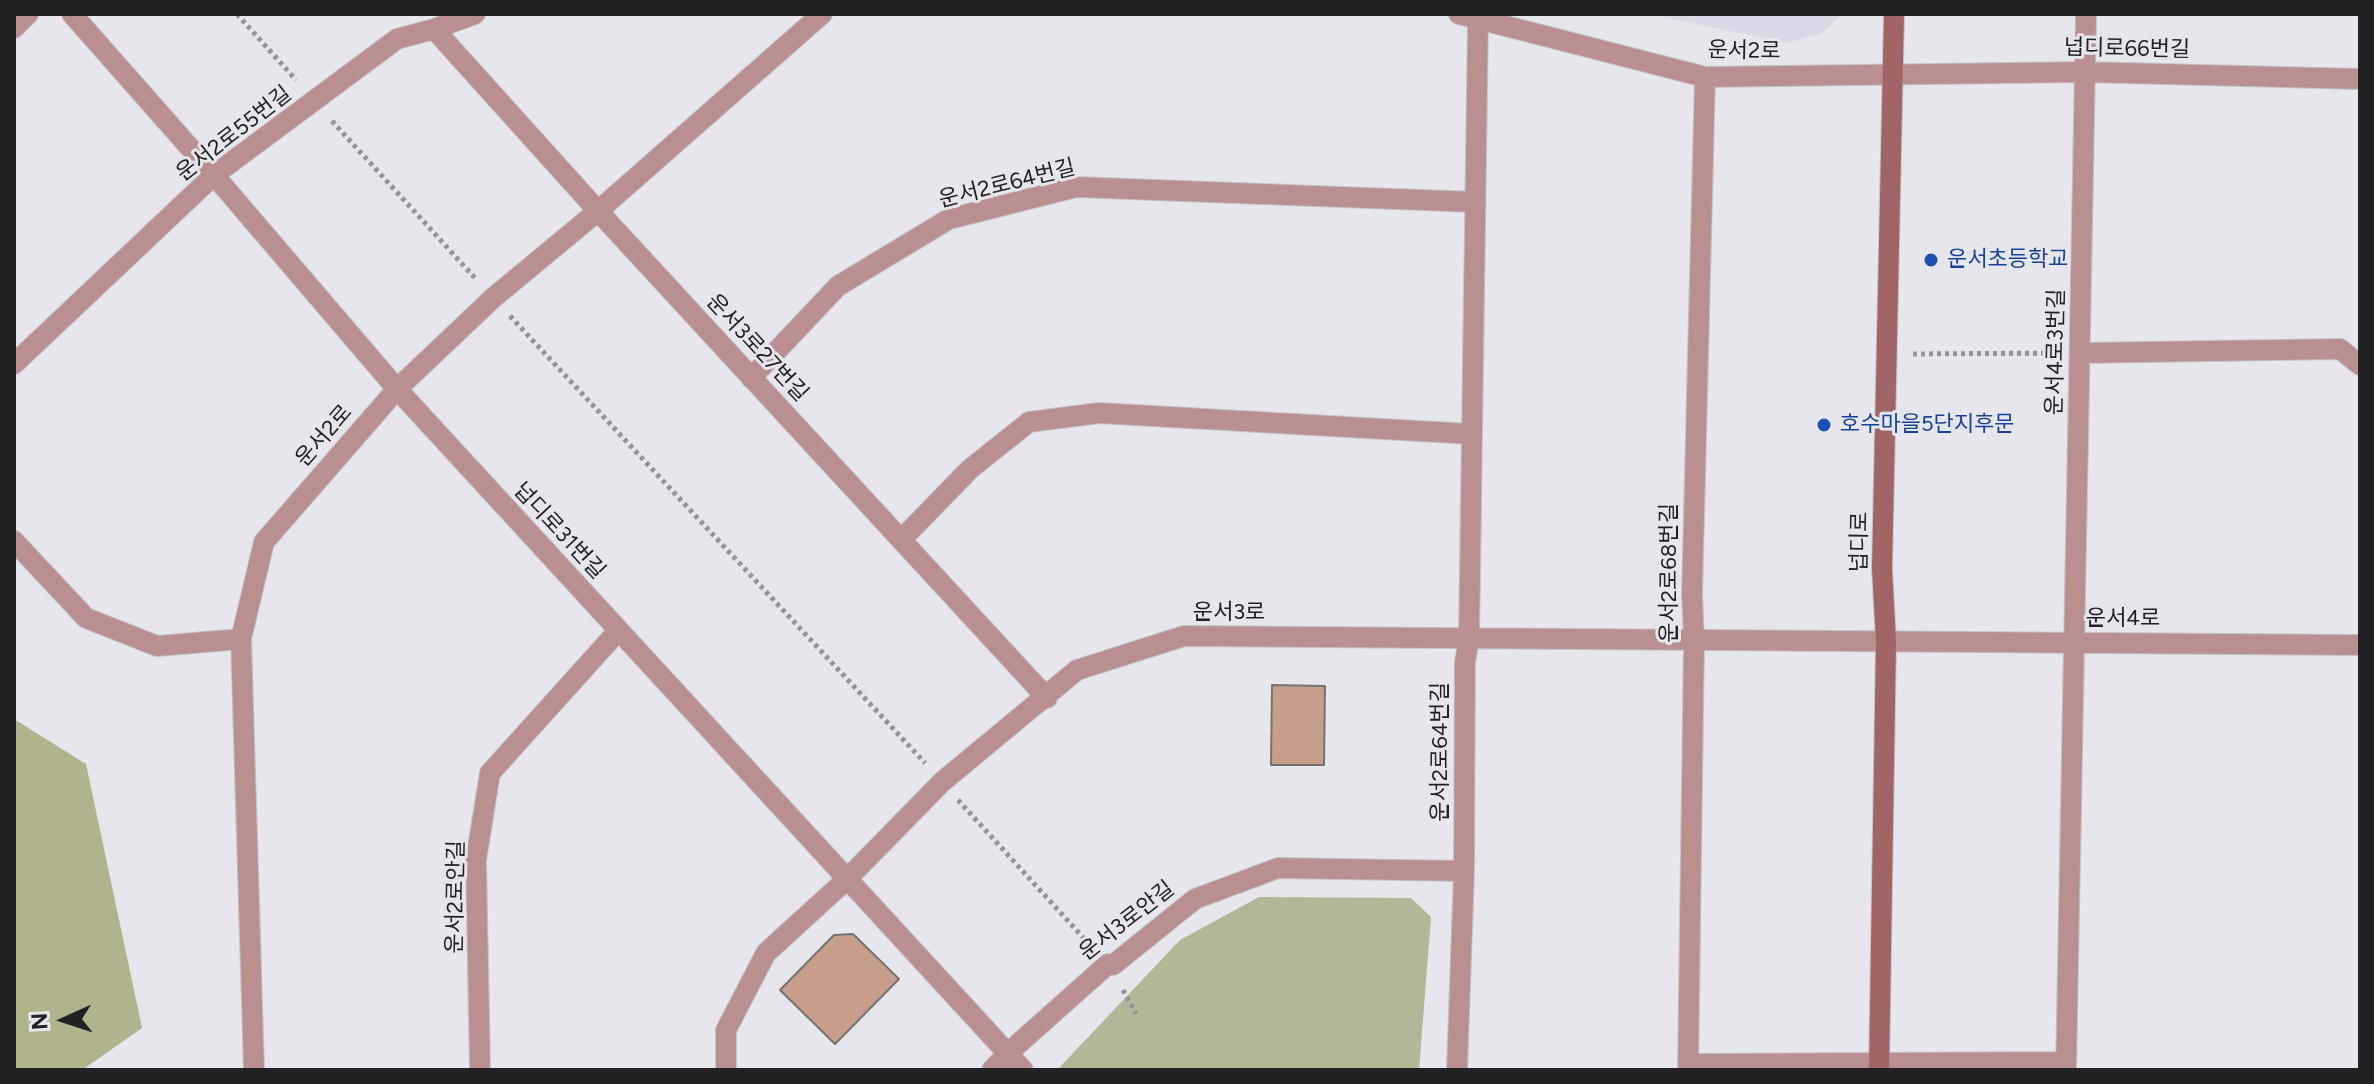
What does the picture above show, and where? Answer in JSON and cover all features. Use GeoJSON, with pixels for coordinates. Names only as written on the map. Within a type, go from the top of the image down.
{"type":"FeatureCollection","features":[{"type":"Feature","properties":{"kind":"street"},"geometry":{"type":"LineString","coordinates":[[14,28],[28,14]]}},
{"type":"Feature","properties":{"kind":"street","name":"넙디로31번길"},"geometry":{"type":"LineString","coordinates":[[72,14],[397,389],[1023,1070]]}},
{"type":"Feature","properties":{"kind":"street","name":"운서2로55번길"},"geometry":{"type":"LineString","coordinates":[[14,364],[214,175],[397,39],[475,14]]}},
{"type":"Feature","properties":{"kind":"street","name":"운서2로"},"geometry":{"type":"LineString","coordinates":[[254,1070],[241,639],[264,542],[397,389],[493,298],[598,211],[822,14]]}},
{"type":"Feature","properties":{"kind":"street","name":"넙디로"},"geometry":{"type":"LineString","coordinates":[[1879,1067],[1886,642],[1882,568],[1894,14]]}},
{"type":"Feature","properties":{"kind":"street","name":"운서4로3번길"},"geometry":{"type":"LineString","coordinates":[[2066,1066],[2086,14]]}},
{"type":"Feature","properties":{"kind":"street","name":"운서2로"},"geometry":{"type":"LineString","coordinates":[[1468,16],[1705,77],[1893,75]]}},
{"type":"Feature","properties":{"kind":"street","name":"운서2로64번길"},"geometry":{"type":"LineString","coordinates":[[1457,1070],[1464,871],[1465,662],[1469,638],[1475,202],[1468,16]]}},
{"type":"Feature","properties":{"kind":"street","name":"운서3로27번길"},"geometry":{"type":"LineString","coordinates":[[434,29],[1047,698]]}},
{"type":"Feature","properties":{"kind":"street","name":"넙디로66번길"},"geometry":{"type":"LineString","coordinates":[[1893,75],[2085,72],[2360,79]]}},
{"type":"Feature","properties":{"kind":"street","name":"운서2로68번길"},"geometry":{"type":"LineString","coordinates":[[1688,1067],[1692,594],[1705,77]]}},
{"type":"Feature","properties":{"kind":"street","name":"운서2로64번길"},"geometry":{"type":"LineString","coordinates":[[751,378],[838,286],[949,219],[1076,187],[1475,202]]}},
{"type":"Feature","properties":{"kind":"street"},"geometry":{"type":"LineString","coordinates":[[2080,353],[2340,349],[2360,365]]}},
{"type":"Feature","properties":{"kind":"street"},"geometry":{"type":"LineString","coordinates":[[901,540],[970,469],[1029,422],[1099,413],[1472,434]]}},
{"type":"Feature","properties":{"kind":"street"},"geometry":{"type":"LineString","coordinates":[[14,541],[86,618],[157,646],[241,639]]}},
{"type":"Feature","properties":{"kind":"street","name":"운서2로안길"},"geometry":{"type":"LineString","coordinates":[[480,1070],[476,860],[490,773],[618,631]]}},
{"type":"Feature","properties":{"kind":"street","name":"운서3로"},"geometry":{"type":"LineString","coordinates":[[726,1070],[726,1030],[766,953],[846,880],[942,782],[1077,670],[1184,636],[1886,642]]}},
{"type":"Feature","properties":{"kind":"street","name":"운서4로"},"geometry":{"type":"LineString","coordinates":[[1886,642],[2360,645]]}},
{"type":"Feature","properties":{"kind":"street","name":"운서3로안길"},"geometry":{"type":"LineString","coordinates":[[992,1070],[1108,964],[1113,965],[1195,899],[1278,868],[1464,871]]}},
{"type":"Feature","properties":{"kind":"street"},"geometry":{"type":"LineString","coordinates":[[1688,1067],[2066,1066]]}},
{"type":"Feature","properties":{"kind":"path"},"geometry":{"type":"LineString","coordinates":[[237,14],[493,298],[1108,964],[1136,1014]]}},
{"type":"Feature","properties":{"kind":"path"},"geometry":{"type":"LineString","coordinates":[[1888,354],[2080,353]]}},
{"type":"Feature","properties":{"kind":"shaded area"},"geometry":{"type":"Polygon","coordinates":[[[1649,14],[1842,14],[1821,34],[1787,43],[1649,14]]]}},
{"type":"Feature","properties":{"kind":"green space"},"geometry":{"type":"Polygon","coordinates":[[[14,719],[86,764],[142,1028],[82,1070],[14,1070],[14,719]]]}},
{"type":"Feature","properties":{"kind":"green space"},"geometry":{"type":"Polygon","coordinates":[[[1259,897],[1411,898],[1431,917],[1419,1070],[1057,1070],[1180,940],[1259,897]]]}},
{"type":"Feature","properties":{"kind":"building"},"geometry":{"type":"Polygon","coordinates":[[[1272,685],[1325,686],[1324,765],[1271,765],[1272,685]]]}},
{"type":"Feature","properties":{"kind":"building"},"geometry":{"type":"Polygon","coordinates":[[[853,934],[899,979],[835,1044],[780,990],[834,935],[853,934]]]}},
{"type":"Feature","properties":{"kind":"place","name":"운서초등학교"},"geometry":{"type":"Point","coordinates":[1931,260]}},
{"type":"Feature","properties":{"kind":"place","name":"호수마을5단지후문"},"geometry":{"type":"Point","coordinates":[1824,425]}}]}
